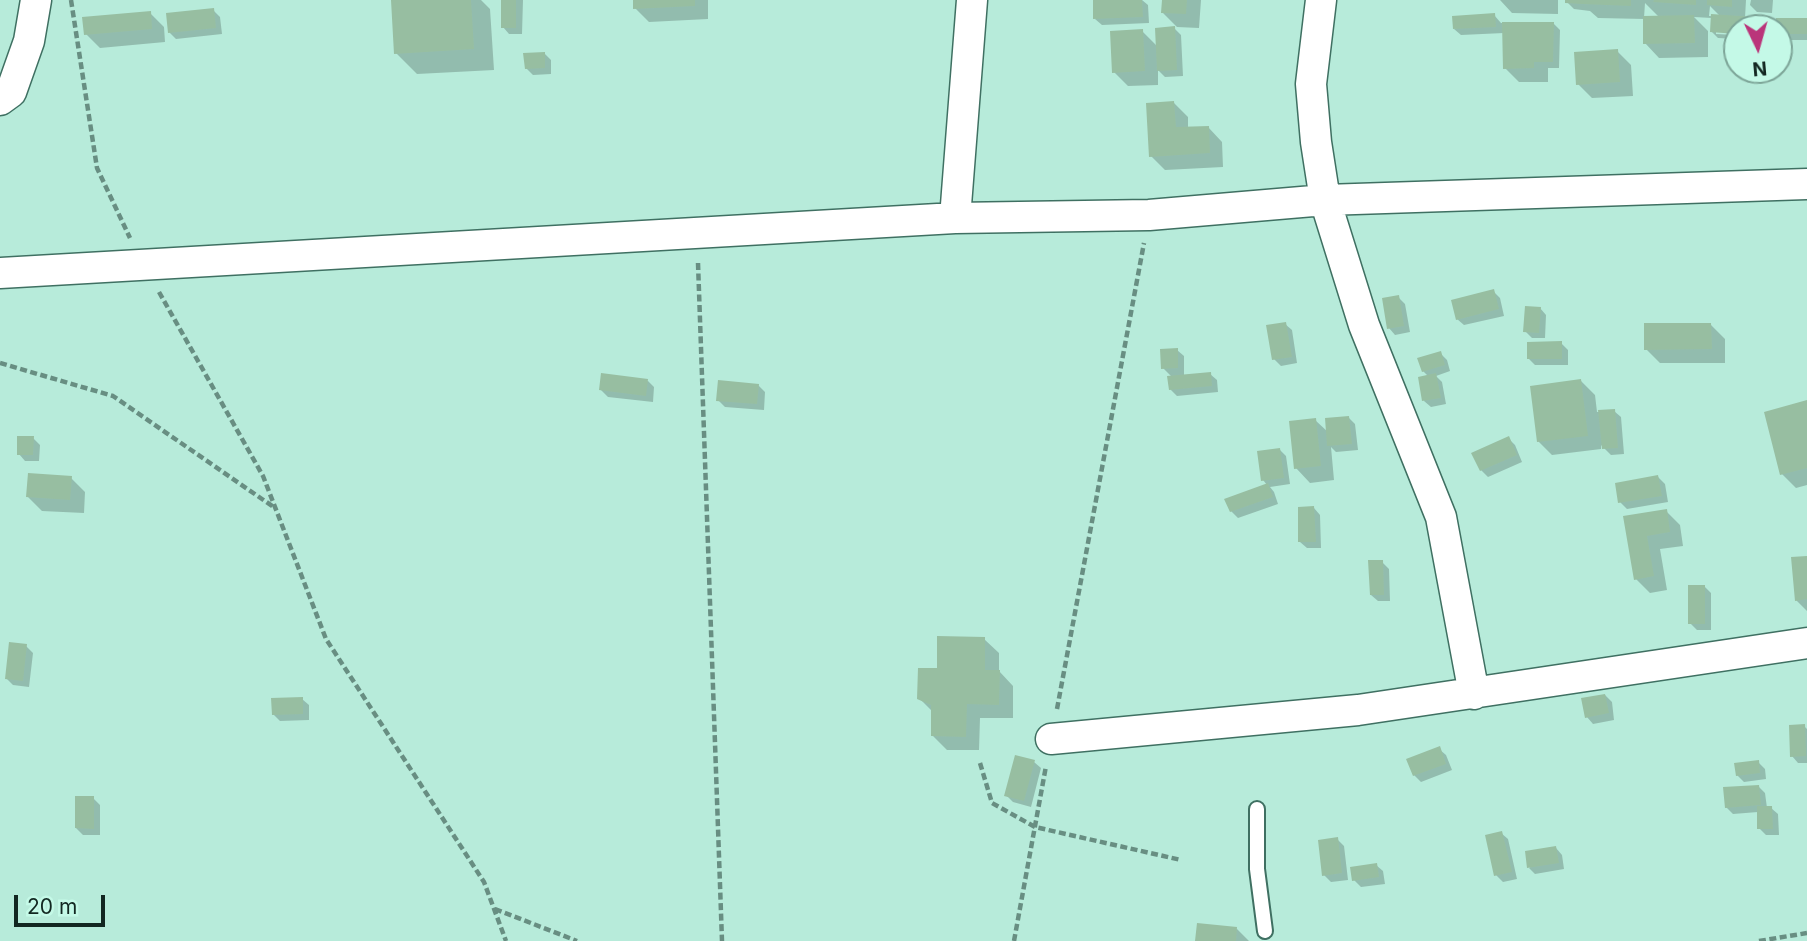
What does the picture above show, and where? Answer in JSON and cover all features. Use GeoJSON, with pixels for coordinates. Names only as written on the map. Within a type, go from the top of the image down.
{"type":"FeatureCollection","features":[{"type":"Feature","properties":{"kind":"street"},"geometry":{"type":"LineString","coordinates":[[0,100],[11,92],[29,41],[36,0]]}},
{"type":"Feature","properties":{"kind":"street"},"geometry":{"type":"LineString","coordinates":[[955,218],[972,0]]}},
{"type":"Feature","properties":{"kind":"street"},"geometry":{"type":"LineString","coordinates":[[1321,0],[1311,84],[1325,200],[1364,325],[1441,517],[1474,694]]}},
{"type":"Feature","properties":{"kind":"street"},"geometry":{"type":"LineString","coordinates":[[0,274],[955,218],[1149,215],[1325,200],[1807,184]]}},
{"type":"Feature","properties":{"kind":"street"},"geometry":{"type":"LineString","coordinates":[[1051,739],[1358,710],[1807,643]]}},
{"type":"Feature","properties":{"kind":"lane"},"geometry":{"type":"LineString","coordinates":[[1257,808],[1257,869],[1265,931]]}},
{"type":"Feature","properties":{"kind":"path"},"geometry":{"type":"LineString","coordinates":[[71,0],[97,168],[143,265],[263,476],[326,639],[484,882],[506,941]]}},
{"type":"Feature","properties":{"kind":"path"},"geometry":{"type":"LineString","coordinates":[[1014,941],[1149,215]]}},
{"type":"Feature","properties":{"kind":"path"},"geometry":{"type":"LineString","coordinates":[[697,233],[722,941]]}},
{"type":"Feature","properties":{"kind":"path"},"geometry":{"type":"LineString","coordinates":[[0,362],[113,396],[275,509]]}},
{"type":"Feature","properties":{"kind":"path"},"geometry":{"type":"LineString","coordinates":[[980,763],[992,803],[1035,827],[1181,860]]}},
{"type":"Feature","properties":{"kind":"path"},"geometry":{"type":"LineString","coordinates":[[494,909],[577,941]]}},
{"type":"Feature","properties":{"kind":"path"},"geometry":{"type":"LineString","coordinates":[[1759,941],[1807,933]]}},
{"type":"Feature","properties":{"kind":"building"},"geometry":{"type":"Polygon","coordinates":[[[391,0],[471,0],[474,49],[394,54],[391,0]]]}},
{"type":"Feature","properties":{"kind":"building"},"geometry":{"type":"Polygon","coordinates":[[[501,0],[516,0],[516,28],[501,28],[501,0]]]}},
{"type":"Feature","properties":{"kind":"building"},"geometry":{"type":"Polygon","coordinates":[[[633,0],[695,0],[695,6],[633,9],[633,0]]]}},
{"type":"Feature","properties":{"kind":"building"},"geometry":{"type":"Polygon","coordinates":[[[1093,0],[1142,0],[1143,17],[1093,19],[1093,0]]]}},
{"type":"Feature","properties":{"kind":"building"},"geometry":{"type":"Polygon","coordinates":[[[1162,0],[1187,0],[1186,14],[1161,13],[1162,0]]]}},
{"type":"Feature","properties":{"kind":"building"},"geometry":{"type":"Polygon","coordinates":[[[1565,0],[1631,0],[1631,6],[1565,3],[1565,0]]]}},
{"type":"Feature","properties":{"kind":"building"},"geometry":{"type":"Polygon","coordinates":[[[1696,0],[1696,5],[1653,2],[1696,0]]]}},
{"type":"Feature","properties":{"kind":"building"},"geometry":{"type":"Polygon","coordinates":[[[1707,0],[1732,0],[1732,7],[1707,5],[1707,0]]]}},
{"type":"Feature","properties":{"kind":"building"},"geometry":{"type":"Polygon","coordinates":[[[214,8],[216,28],[168,33],[166,13],[214,8]]]}},
{"type":"Feature","properties":{"kind":"building"},"geometry":{"type":"Polygon","coordinates":[[[151,11],[152,29],[84,35],[82,17],[151,11]]]}},
{"type":"Feature","properties":{"kind":"building"},"geometry":{"type":"Polygon","coordinates":[[[1495,13],[1496,27],[1453,29],[1452,16],[1495,13]]]}},
{"type":"Feature","properties":{"kind":"building"},"geometry":{"type":"Polygon","coordinates":[[[1711,14],[1723,15],[1723,33],[1710,32],[1711,14]]]}},
{"type":"Feature","properties":{"kind":"building"},"geometry":{"type":"Polygon","coordinates":[[[1694,15],[1695,43],[1643,44],[1643,16],[1694,15]]]}},
{"type":"Feature","properties":{"kind":"building"},"geometry":{"type":"Polygon","coordinates":[[[1793,18],[1807,18],[1807,34],[1793,34],[1793,18]]]}},
{"type":"Feature","properties":{"kind":"building"},"geometry":{"type":"Polygon","coordinates":[[[1502,22],[1554,22],[1553,62],[1534,62],[1534,68],[1503,69],[1502,22]]]}},
{"type":"Feature","properties":{"kind":"building"},"geometry":{"type":"Polygon","coordinates":[[[1175,26],[1177,70],[1157,71],[1155,28],[1175,26]]]}},
{"type":"Feature","properties":{"kind":"building"},"geometry":{"type":"Polygon","coordinates":[[[1143,29],[1145,71],[1112,73],[1110,31],[1143,29]]]}},
{"type":"Feature","properties":{"kind":"building"},"geometry":{"type":"Polygon","coordinates":[[[1618,49],[1620,82],[1576,85],[1574,52],[1618,49]]]}},
{"type":"Feature","properties":{"kind":"building"},"geometry":{"type":"Polygon","coordinates":[[[545,52],[545,68],[525,69],[523,53],[545,52]]]}},
{"type":"Feature","properties":{"kind":"building"},"geometry":{"type":"Polygon","coordinates":[[[1174,101],[1176,127],[1209,126],[1210,153],[1149,157],[1146,103],[1174,101]]]}},
{"type":"Feature","properties":{"kind":"building"},"geometry":{"type":"Polygon","coordinates":[[[1494,289],[1499,309],[1456,320],[1451,300],[1494,289]]]}},
{"type":"Feature","properties":{"kind":"building"},"geometry":{"type":"Polygon","coordinates":[[[1399,295],[1404,326],[1387,329],[1382,298],[1399,295]]]}},
{"type":"Feature","properties":{"kind":"building"},"geometry":{"type":"Polygon","coordinates":[[[1525,306],[1541,307],[1539,333],[1523,332],[1525,306]]]}},
{"type":"Feature","properties":{"kind":"building"},"geometry":{"type":"Polygon","coordinates":[[[1286,322],[1292,357],[1272,360],[1266,325],[1286,322]]]}},
{"type":"Feature","properties":{"kind":"building"},"geometry":{"type":"Polygon","coordinates":[[[1644,323],[1711,323],[1712,349],[1644,350],[1644,323]]]}},
{"type":"Feature","properties":{"kind":"building"},"geometry":{"type":"Polygon","coordinates":[[[1562,341],[1562,359],[1527,359],[1527,342],[1562,341]]]}},
{"type":"Feature","properties":{"kind":"building"},"geometry":{"type":"Polygon","coordinates":[[[1178,348],[1178,368],[1161,369],[1160,349],[1178,348]]]}},
{"type":"Feature","properties":{"kind":"building"},"geometry":{"type":"Polygon","coordinates":[[[1441,351],[1445,365],[1422,372],[1417,358],[1441,351]]]}},
{"type":"Feature","properties":{"kind":"building"},"geometry":{"type":"Polygon","coordinates":[[[1211,372],[1212,386],[1169,390],[1167,376],[1211,372]]]}},
{"type":"Feature","properties":{"kind":"building"},"geometry":{"type":"Polygon","coordinates":[[[601,373],[648,379],[646,396],[599,390],[601,373]]]}},
{"type":"Feature","properties":{"kind":"building"},"geometry":{"type":"Polygon","coordinates":[[[1436,373],[1441,398],[1422,401],[1418,377],[1436,373]]]}},
{"type":"Feature","properties":{"kind":"building"},"geometry":{"type":"Polygon","coordinates":[[[1581,379],[1588,436],[1537,442],[1530,386],[1581,379]]]}},
{"type":"Feature","properties":{"kind":"building"},"geometry":{"type":"Polygon","coordinates":[[[718,380],[759,384],[757,404],[716,401],[718,380]]]}},
{"type":"Feature","properties":{"kind":"building"},"geometry":{"type":"Polygon","coordinates":[[[1807,400],[1807,468],[1780,475],[1764,412],[1807,400]]]}},
{"type":"Feature","properties":{"kind":"building"},"geometry":{"type":"Polygon","coordinates":[[[1615,409],[1618,448],[1602,449],[1598,410],[1615,409]]]}},
{"type":"Feature","properties":{"kind":"building"},"geometry":{"type":"Polygon","coordinates":[[[1349,416],[1352,444],[1327,446],[1325,418],[1349,416]]]}},
{"type":"Feature","properties":{"kind":"building"},"geometry":{"type":"Polygon","coordinates":[[[1316,418],[1321,466],[1294,469],[1289,421],[1316,418]]]}},
{"type":"Feature","properties":{"kind":"building"},"geometry":{"type":"Polygon","coordinates":[[[17,436],[34,436],[33,455],[17,455],[17,436]]]}},
{"type":"Feature","properties":{"kind":"building"},"geometry":{"type":"Polygon","coordinates":[[[1509,436],[1517,455],[1480,471],[1471,453],[1509,436]]]}},
{"type":"Feature","properties":{"kind":"building"},"geometry":{"type":"Polygon","coordinates":[[[1280,448],[1284,478],[1261,481],[1257,451],[1280,448]]]}},
{"type":"Feature","properties":{"kind":"building"},"geometry":{"type":"Polygon","coordinates":[[[28,473],[72,476],[70,500],[26,497],[28,473]]]}},
{"type":"Feature","properties":{"kind":"building"},"geometry":{"type":"Polygon","coordinates":[[[1658,475],[1662,496],[1618,503],[1615,483],[1658,475]]]}},
{"type":"Feature","properties":{"kind":"building"},"geometry":{"type":"Polygon","coordinates":[[[1268,483],[1273,497],[1230,512],[1224,499],[1268,483]]]}},
{"type":"Feature","properties":{"kind":"building"},"geometry":{"type":"Polygon","coordinates":[[[1314,506],[1316,542],[1298,542],[1298,507],[1314,506]]]}},
{"type":"Feature","properties":{"kind":"building"},"geometry":{"type":"Polygon","coordinates":[[[1667,509],[1670,532],[1647,536],[1654,576],[1634,580],[1623,516],[1667,509]]]}},
{"type":"Feature","properties":{"kind":"building"},"geometry":{"type":"Polygon","coordinates":[[[1807,556],[1807,599],[1795,601],[1791,557],[1807,556]]]}},
{"type":"Feature","properties":{"kind":"building"},"geometry":{"type":"Polygon","coordinates":[[[1368,560],[1383,560],[1384,595],[1370,595],[1368,560]]]}},
{"type":"Feature","properties":{"kind":"building"},"geometry":{"type":"Polygon","coordinates":[[[1688,585],[1705,585],[1705,624],[1688,624],[1688,585]]]}},
{"type":"Feature","properties":{"kind":"building"},"geometry":{"type":"Polygon","coordinates":[[[937,636],[985,637],[985,670],[1000,670],[999,705],[967,704],[966,737],[931,736],[931,705],[917,699],[918,668],[937,668],[937,636]]]}},
{"type":"Feature","properties":{"kind":"building"},"geometry":{"type":"Polygon","coordinates":[[[9,642],[27,644],[23,681],[5,679],[9,642]]]}},
{"type":"Feature","properties":{"kind":"building"},"geometry":{"type":"Polygon","coordinates":[[[1605,694],[1609,713],[1585,718],[1581,698],[1605,694]]]}},
{"type":"Feature","properties":{"kind":"building"},"geometry":{"type":"Polygon","coordinates":[[[303,697],[303,714],[272,715],[271,698],[303,697]]]}},
{"type":"Feature","properties":{"kind":"building"},"geometry":{"type":"Polygon","coordinates":[[[1805,724],[1806,756],[1790,757],[1789,725],[1805,724]]]}},
{"type":"Feature","properties":{"kind":"building"},"geometry":{"type":"Polygon","coordinates":[[[1440,746],[1446,764],[1413,776],[1406,759],[1440,746]]]}},
{"type":"Feature","properties":{"kind":"building"},"geometry":{"type":"Polygon","coordinates":[[[1015,755],[1035,760],[1024,801],[1004,796],[1015,755]]]}},
{"type":"Feature","properties":{"kind":"building"},"geometry":{"type":"Polygon","coordinates":[[[1759,760],[1760,773],[1736,776],[1734,763],[1759,760]]]}},
{"type":"Feature","properties":{"kind":"building"},"geometry":{"type":"Polygon","coordinates":[[[1759,785],[1761,805],[1725,808],[1723,787],[1759,785]]]}},
{"type":"Feature","properties":{"kind":"building"},"geometry":{"type":"Polygon","coordinates":[[[75,796],[94,796],[94,829],[75,828],[75,796]]]}},
{"type":"Feature","properties":{"kind":"building"},"geometry":{"type":"Polygon","coordinates":[[[1757,806],[1772,806],[1773,829],[1757,829],[1757,806]]]}},
{"type":"Feature","properties":{"kind":"building"},"geometry":{"type":"Polygon","coordinates":[[[1502,831],[1512,872],[1494,876],[1485,835],[1502,831]]]}},
{"type":"Feature","properties":{"kind":"building"},"geometry":{"type":"Polygon","coordinates":[[[1338,837],[1342,873],[1322,876],[1318,840],[1338,837]]]}},
{"type":"Feature","properties":{"kind":"building"},"geometry":{"type":"Polygon","coordinates":[[[1556,846],[1559,863],[1527,868],[1525,851],[1556,846]]]}},
{"type":"Feature","properties":{"kind":"building"},"geometry":{"type":"Polygon","coordinates":[[[1377,863],[1379,877],[1352,881],[1350,867],[1377,863]]]}},
{"type":"Feature","properties":{"kind":"building"},"geometry":{"type":"Polygon","coordinates":[[[1197,923],[1237,927],[1236,941],[1195,941],[1197,923]]]}}]}
